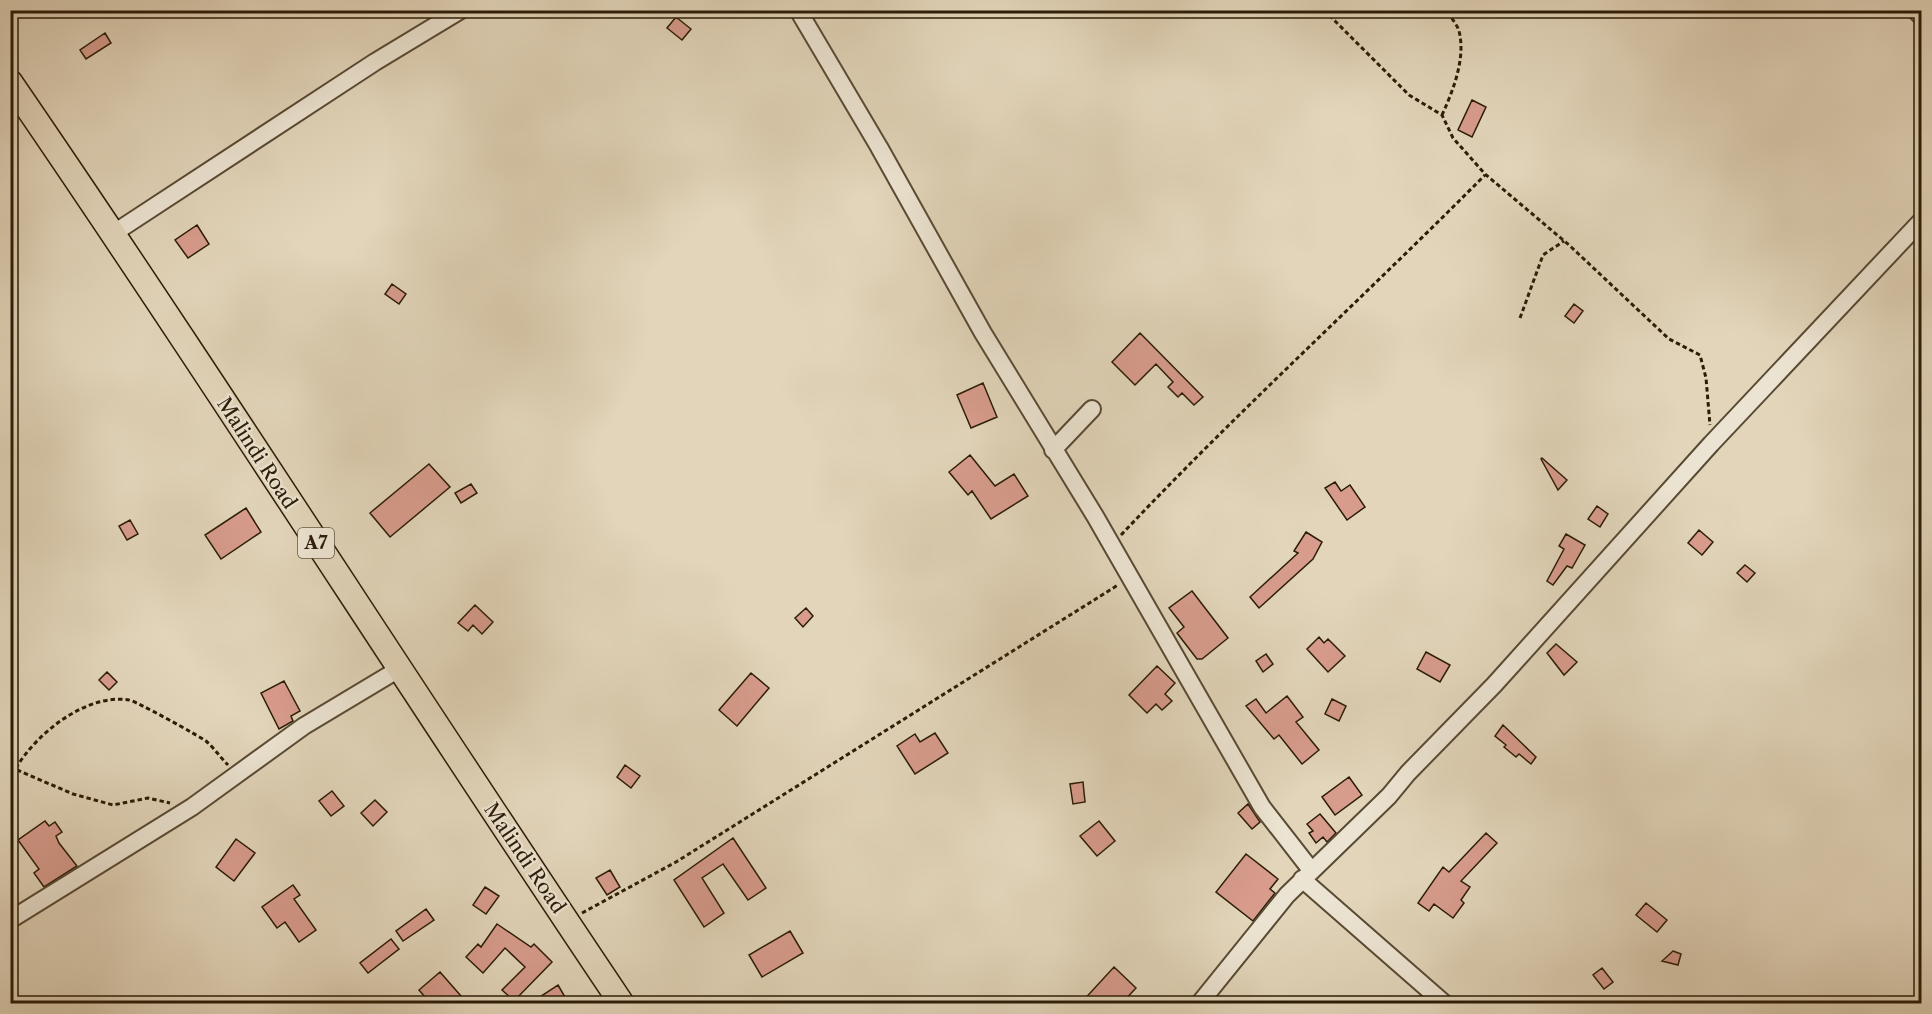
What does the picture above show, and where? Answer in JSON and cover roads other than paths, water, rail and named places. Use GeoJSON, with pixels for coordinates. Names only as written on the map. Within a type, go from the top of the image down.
{"type":"FeatureCollection","features":[{"type":"Feature","properties":{"kind":"highway","name":"Malindi Road"},"geometry":{"type":"LineString","coordinates":[[10,82],[114,233],[399,669],[622,1004]]}},
{"type":"Feature","properties":{"kind":"street"},"geometry":{"type":"LineString","coordinates":[[114,233],[375,62],[461,10]]}},
{"type":"Feature","properties":{"kind":"street"},"geometry":{"type":"LineString","coordinates":[[798,10],[879,147],[982,333],[1112,545],[1262,807],[1307,874],[1445,1004]]}},
{"type":"Feature","properties":{"kind":"street"},"geometry":{"type":"LineString","coordinates":[[1915,10],[1922,17]]}},
{"type":"Feature","properties":{"kind":"street"},"geometry":{"type":"LineString","coordinates":[[1199,1004],[1307,874],[1389,796],[1408,773],[1494,685],[1711,444],[1922,220]]}},
{"type":"Feature","properties":{"kind":"street"},"geometry":{"type":"LineString","coordinates":[[1053,450],[1092,409]]}},
{"type":"Feature","properties":{"kind":"street"},"geometry":{"type":"LineString","coordinates":[[10,920],[192,807],[304,726],[399,669]]}}]}
